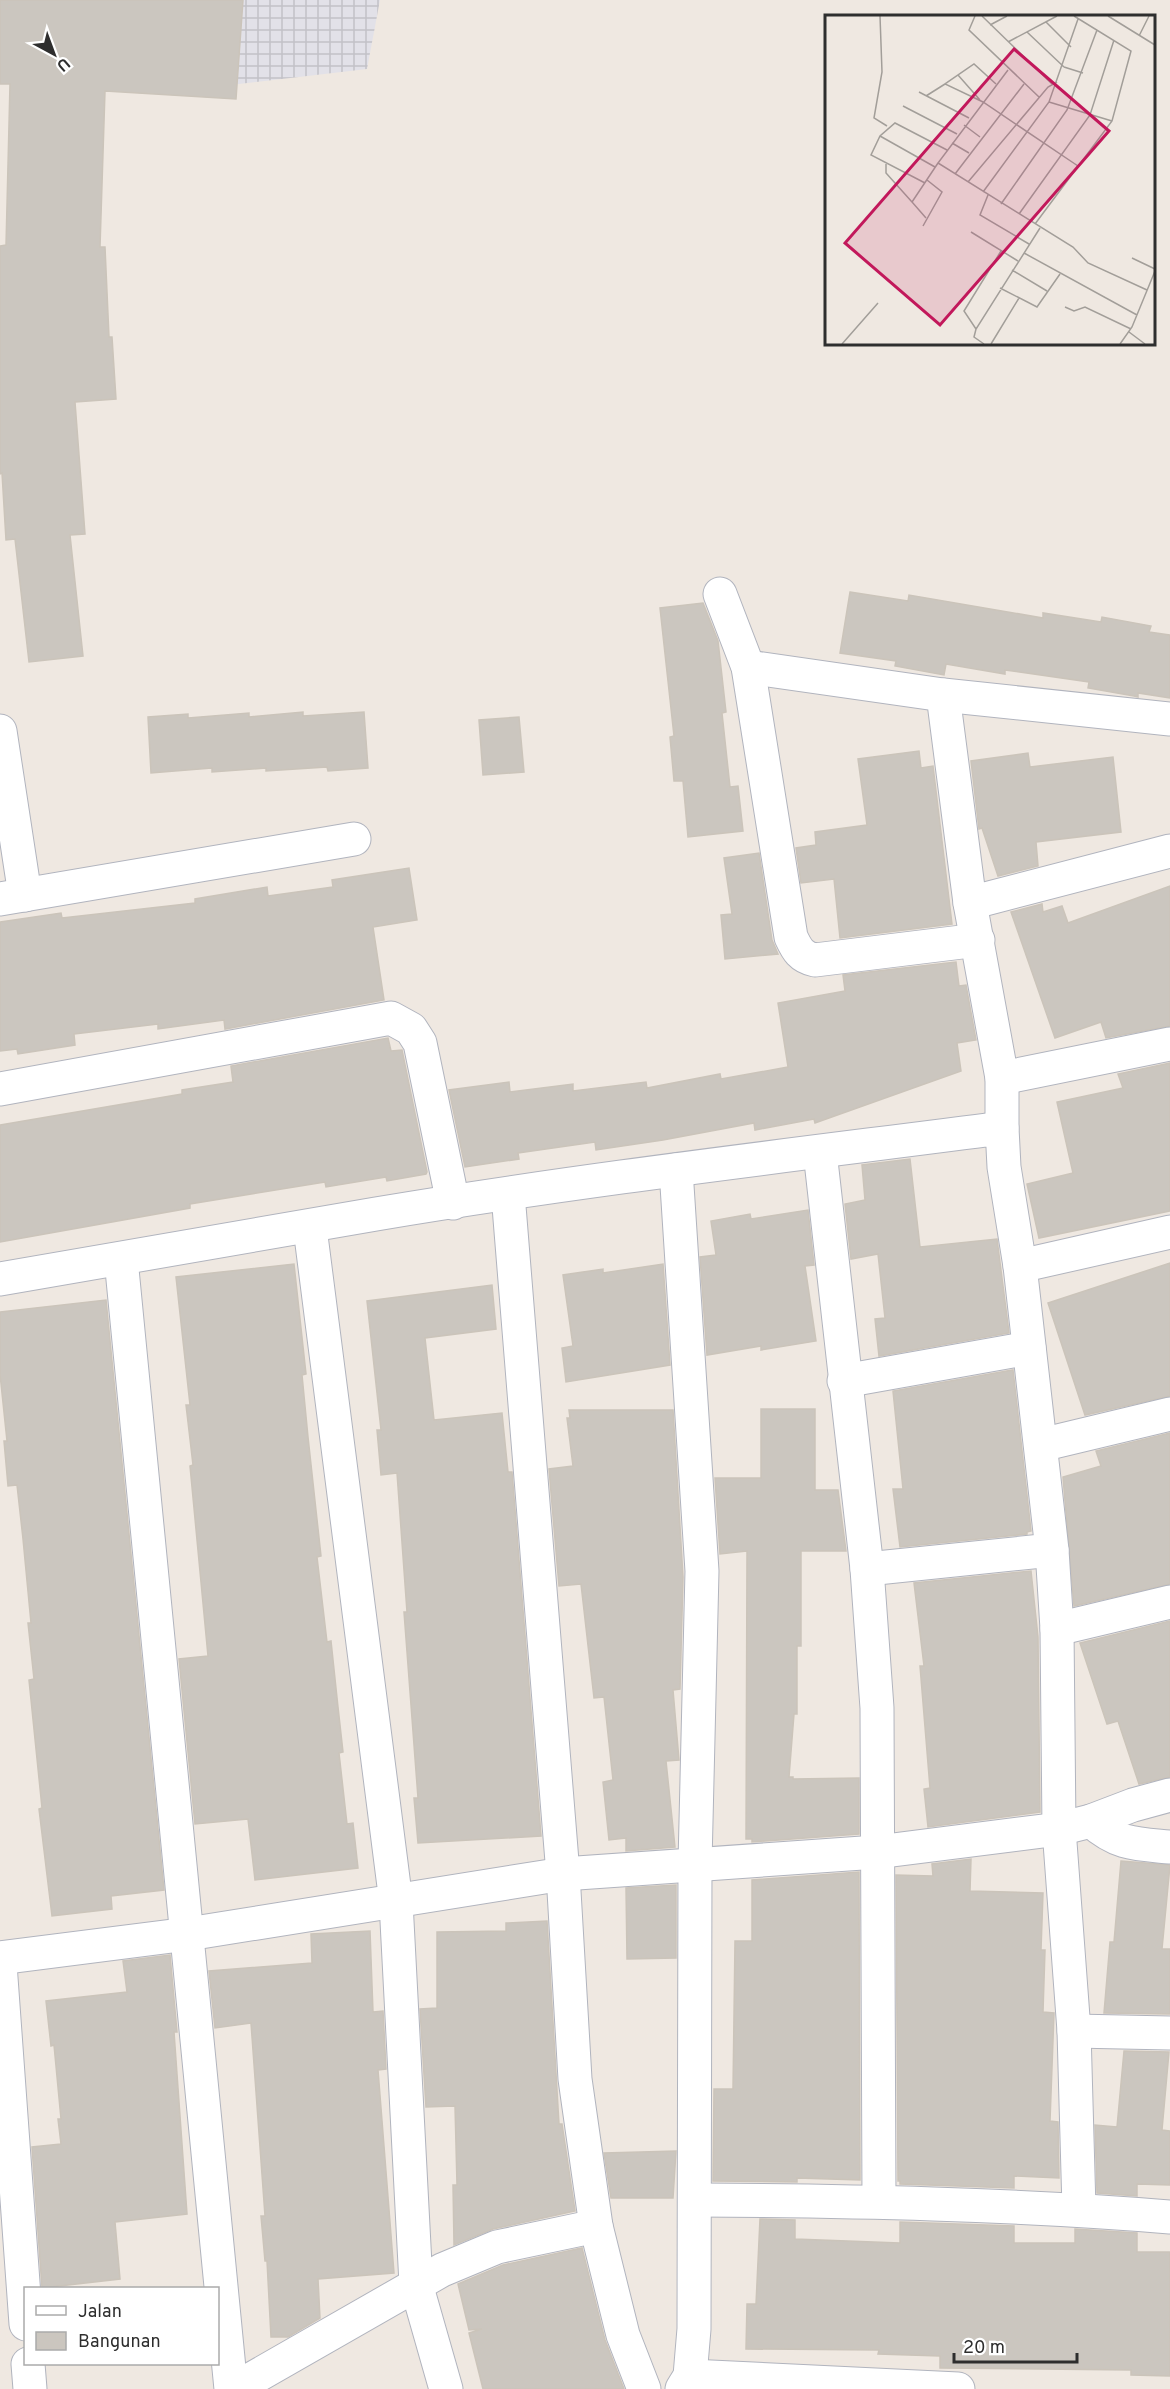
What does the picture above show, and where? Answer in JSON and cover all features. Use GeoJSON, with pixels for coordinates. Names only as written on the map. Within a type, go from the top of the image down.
{"type":"FeatureCollection","features":[{"type":"Feature","properties":{"kind":"street"},"geometry":{"type":"LineString","coordinates":[[720,594],[748,667],[791,937],[796,949],[802,955],[815,960],[978,940]]}},
{"type":"Feature","properties":{"kind":"street"},"geometry":{"type":"LineString","coordinates":[[748,667],[943,695],[1170,719]]}},
{"type":"Feature","properties":{"kind":"street"},"geometry":{"type":"LineString","coordinates":[[943,695],[970,903],[1002,1078],[1004,1167],[1020,1266],[1052,1550],[1057,1629],[1059,1829],[1074,2031],[1079,2210]]}},
{"type":"Feature","properties":{"kind":"street"},"geometry":{"type":"LineString","coordinates":[[0,731],[12,897],[354,839]]}},
{"type":"Feature","properties":{"kind":"street"},"geometry":{"type":"LineString","coordinates":[[970,903],[1170,851]]}},
{"type":"Feature","properties":{"kind":"street"},"geometry":{"type":"LineString","coordinates":[[0,1089],[391,1018],[411,1029],[420,1043],[453,1203]]}},
{"type":"Feature","properties":{"kind":"street"},"geometry":{"type":"LineString","coordinates":[[1002,1078],[1170,1044]]}},
{"type":"Feature","properties":{"kind":"street"},"geometry":{"type":"LineString","coordinates":[[0,1279],[508,1194],[1002,1128]]}},
{"type":"Feature","properties":{"kind":"street"},"geometry":{"type":"LineString","coordinates":[[820,1152],[867,1569],[878,1708],[879,2201]]}},
{"type":"Feature","properties":{"kind":"street"},"geometry":{"type":"LineString","coordinates":[[676,1170],[702,1571],[695,1863],[694,2329],[686,2383],[958,2389]]}},
{"type":"Feature","properties":{"kind":"street"},"geometry":{"type":"LineString","coordinates":[[508,1194],[563,1874],[575,2079],[596,2226],[623,2335],[644,2389]]}},
{"type":"Feature","properties":{"kind":"street"},"geometry":{"type":"LineString","coordinates":[[310,1227],[396,1902],[416,2284],[446,2389]]}},
{"type":"Feature","properties":{"kind":"street"},"geometry":{"type":"LineString","coordinates":[[1020,1266],[1170,1232]]}},
{"type":"Feature","properties":{"kind":"street"},"geometry":{"type":"LineString","coordinates":[[121,1259],[232,2389],[442,2270],[497,2247],[596,2226]]}},
{"type":"Feature","properties":{"kind":"street"},"geometry":{"type":"LineString","coordinates":[[844,1381],[1029,1348]]}},
{"type":"Feature","properties":{"kind":"street"},"geometry":{"type":"LineString","coordinates":[[1041,1445],[1170,1414]]}},
{"type":"Feature","properties":{"kind":"street"},"geometry":{"type":"LineString","coordinates":[[867,1569],[1052,1550]]}},
{"type":"Feature","properties":{"kind":"street"},"geometry":{"type":"LineString","coordinates":[[1057,1629],[1170,1602]]}},
{"type":"Feature","properties":{"kind":"street"},"geometry":{"type":"LineString","coordinates":[[0,1958],[188,1934],[563,1874],[877,1852],[1059,1829],[1170,1795]]}},
{"type":"Feature","properties":{"kind":"street"},"geometry":{"type":"LineString","coordinates":[[1091,1821],[1106,1834],[1131,1844],[1170,1847]]}},
{"type":"Feature","properties":{"kind":"street"},"geometry":{"type":"LineString","coordinates":[[0,1964],[24,2296]]}},
{"type":"Feature","properties":{"kind":"street"},"geometry":{"type":"LineString","coordinates":[[1074,2031],[1170,2033]]}},
{"type":"Feature","properties":{"kind":"street"},"geometry":{"type":"LineString","coordinates":[[696,2200],[879,2201],[1079,2210],[1170,2217]]}},
{"type":"Feature","properties":{"kind":"street"},"geometry":{"type":"LineString","coordinates":[[28,2365],[30,2389]]}},
{"type":"Feature","properties":{"kind":"shaded area"},"geometry":{"type":"Polygon","coordinates":[[[0,0],[380,0],[367,69],[188,90],[0,0]]]}},
{"type":"Feature","properties":{"kind":"building"},"geometry":{"type":"Polygon","coordinates":[[[0,0],[243,0],[236,99],[105,91],[100,247],[105,247],[109,337],[112,337],[116,399],[75,402],[85,534],[70,535],[83,656],[29,662],[15,539],[6,540],[2,473],[0,474],[0,246],[6,245],[10,84],[0,84],[0,0]]]}},
{"type":"Feature","properties":{"kind":"building"},"geometry":{"type":"Polygon","coordinates":[[[850,592],[908,601],[909,595],[1043,618],[1043,613],[1101,622],[1102,617],[1151,626],[1149,632],[1170,635],[1170,698],[1138,693],[1138,697],[1088,688],[1089,682],[1005,670],[1005,674],[946,664],[944,675],[895,666],[896,661],[840,653],[850,592]]]}},
{"type":"Feature","properties":{"kind":"building"},"geometry":{"type":"Polygon","coordinates":[[[703,603],[718,641],[726,712],[722,713],[730,787],[738,786],[743,831],[688,837],[683,781],[674,781],[670,737],[674,736],[660,608],[703,603]]]}},
{"type":"Feature","properties":{"kind":"building"},"geometry":{"type":"Polygon","coordinates":[[[303,712],[303,716],[364,712],[368,768],[328,771],[327,767],[266,771],[266,768],[212,772],[212,768],[151,773],[148,717],[188,714],[188,718],[249,713],[249,717],[303,712]]]}},
{"type":"Feature","properties":{"kind":"building"},"geometry":{"type":"Polygon","coordinates":[[[519,717],[524,772],[483,775],[479,720],[519,717]]]}},
{"type":"Feature","properties":{"kind":"building"},"geometry":{"type":"Polygon","coordinates":[[[919,751],[921,768],[933,766],[952,924],[840,938],[834,879],[801,883],[796,848],[816,845],[815,832],[867,825],[858,759],[919,751]]]}},
{"type":"Feature","properties":{"kind":"building"},"geometry":{"type":"Polygon","coordinates":[[[1028,753],[1030,767],[1113,757],[1121,832],[1036,842],[1038,866],[998,876],[982,828],[979,829],[971,761],[1028,753]]]}},
{"type":"Feature","properties":{"kind":"building"},"geometry":{"type":"Polygon","coordinates":[[[759,853],[772,940],[778,954],[725,959],[721,915],[732,914],[724,858],[759,853]]]}},
{"type":"Feature","properties":{"kind":"building"},"geometry":{"type":"Polygon","coordinates":[[[409,868],[417,920],[373,927],[384,1000],[225,1029],[224,1020],[158,1029],[158,1024],[74,1034],[75,1045],[18,1054],[17,1049],[0,1051],[0,922],[61,913],[62,918],[195,903],[195,899],[267,887],[268,896],[333,887],[332,880],[409,868]]]}},
{"type":"Feature","properties":{"kind":"building"},"geometry":{"type":"Polygon","coordinates":[[[1170,886],[1170,1026],[1106,1038],[1101,1022],[1055,1038],[1011,912],[1042,904],[1043,912],[1062,906],[1068,923],[1170,886]]]}},
{"type":"Feature","properties":{"kind":"building"},"geometry":{"type":"Polygon","coordinates":[[[956,962],[959,986],[966,985],[976,1040],[957,1043],[961,1071],[815,1123],[814,1119],[755,1130],[754,1123],[596,1150],[595,1142],[518,1153],[519,1159],[465,1167],[449,1090],[509,1082],[510,1092],[573,1084],[573,1091],[646,1082],[647,1088],[720,1074],[721,1079],[788,1067],[778,1003],[845,991],[843,975],[956,962]]]}},
{"type":"Feature","properties":{"kind":"building"},"geometry":{"type":"Polygon","coordinates":[[[388,1038],[391,1051],[402,1050],[426,1174],[387,1181],[386,1177],[326,1187],[325,1182],[190,1204],[190,1208],[0,1242],[0,1125],[182,1094],[182,1090],[233,1082],[231,1066],[388,1038]]]}},
{"type":"Feature","properties":{"kind":"building"},"geometry":{"type":"Polygon","coordinates":[[[1170,1063],[1170,1211],[1039,1238],[1027,1184],[1073,1173],[1057,1102],[1123,1088],[1118,1074],[1170,1063]]]}},
{"type":"Feature","properties":{"kind":"building"},"geometry":{"type":"Polygon","coordinates":[[[910,1159],[920,1247],[997,1239],[1009,1333],[879,1356],[875,1319],[885,1318],[878,1254],[851,1259],[845,1204],[865,1200],[862,1165],[910,1159]]]}},
{"type":"Feature","properties":{"kind":"building"},"geometry":{"type":"Polygon","coordinates":[[[808,1210],[814,1265],[805,1266],[816,1341],[761,1350],[761,1346],[707,1355],[700,1257],[716,1255],[711,1221],[750,1214],[751,1219],[808,1210]]]}},
{"type":"Feature","properties":{"kind":"building"},"geometry":{"type":"Polygon","coordinates":[[[1170,1263],[1170,1396],[1085,1415],[1048,1303],[1170,1263]]]}},
{"type":"Feature","properties":{"kind":"building"},"geometry":{"type":"Polygon","coordinates":[[[294,1264],[306,1374],[302,1375],[321,1556],[317,1557],[327,1642],[331,1641],[343,1752],[339,1753],[347,1824],[353,1823],[358,1868],[255,1880],[248,1819],[195,1824],[179,1659],[208,1656],[190,1466],[193,1465],[186,1405],[190,1405],[176,1277],[294,1264]]]}},
{"type":"Feature","properties":{"kind":"building"},"geometry":{"type":"Polygon","coordinates":[[[663,1264],[670,1365],[566,1382],[562,1348],[573,1346],[563,1275],[603,1269],[603,1273],[663,1264]]]}},
{"type":"Feature","properties":{"kind":"building"},"geometry":{"type":"Polygon","coordinates":[[[492,1285],[496,1329],[425,1338],[434,1420],[502,1413],[508,1472],[512,1472],[541,1836],[418,1843],[414,1798],[418,1798],[404,1612],[407,1612],[397,1473],[381,1475],[377,1430],[381,1430],[367,1301],[492,1285]]]}},
{"type":"Feature","properties":{"kind":"building"},"geometry":{"type":"Polygon","coordinates":[[[106,1300],[164,1890],[111,1896],[112,1909],[52,1916],[39,1809],[42,1808],[29,1680],[34,1679],[23,1539],[17,1485],[8,1486],[4,1441],[7,1441],[0,1374],[0,1312],[106,1300]]]}},
{"type":"Feature","properties":{"kind":"building"},"geometry":{"type":"Polygon","coordinates":[[[1013,1370],[1031,1531],[1027,1534],[900,1547],[893,1489],[903,1489],[893,1391],[1013,1370]]]}},
{"type":"Feature","properties":{"kind":"building"},"geometry":{"type":"Polygon","coordinates":[[[761,1409],[815,1409],[815,1490],[838,1490],[846,1551],[801,1551],[801,1646],[797,1646],[797,1714],[794,1714],[789,1777],[793,1779],[859,1778],[859,1834],[752,1842],[752,1839],[746,1839],[747,1551],[720,1554],[715,1478],[761,1478],[761,1409]]]}},
{"type":"Feature","properties":{"kind":"building"},"geometry":{"type":"Polygon","coordinates":[[[569,1410],[673,1410],[683,1577],[680,1689],[673,1690],[679,1760],[666,1761],[675,1847],[626,1851],[626,1838],[609,1840],[603,1782],[613,1780],[604,1697],[594,1698],[581,1584],[559,1586],[549,1469],[573,1466],[567,1418],[570,1418],[569,1410]]]}},
{"type":"Feature","properties":{"kind":"building"},"geometry":{"type":"Polygon","coordinates":[[[1170,1433],[1170,1584],[1074,1606],[1063,1477],[1101,1466],[1096,1451],[1170,1433]]]}},
{"type":"Feature","properties":{"kind":"building"},"geometry":{"type":"Polygon","coordinates":[[[1031,1571],[1038,1637],[1040,1812],[928,1827],[924,1789],[930,1788],[920,1666],[924,1666],[914,1583],[1031,1571]]]}},
{"type":"Feature","properties":{"kind":"building"},"geometry":{"type":"Polygon","coordinates":[[[1170,1621],[1170,1777],[1139,1784],[1118,1721],[1107,1724],[1080,1643],[1170,1621]]]}},
{"type":"Feature","properties":{"kind":"building"},"geometry":{"type":"Polygon","coordinates":[[[971,1859],[970,1891],[1043,1893],[1041,1950],[1045,1950],[1043,2012],[1054,2013],[1050,2121],[1058,2122],[1059,2178],[1014,2176],[1014,2188],[900,2184],[898,2181],[896,1875],[933,1876],[932,1864],[971,1859]]]}},
{"type":"Feature","properties":{"kind":"building"},"geometry":{"type":"Polygon","coordinates":[[[1121,1861],[1170,1865],[1162,1949],[1170,1949],[1170,2014],[1104,2013],[1110,1942],[1114,1942],[1121,1861]]]}},
{"type":"Feature","properties":{"kind":"building"},"geometry":{"type":"Polygon","coordinates":[[[859,1872],[860,2180],[797,2178],[797,2182],[713,2181],[714,2089],[733,2089],[735,1941],[752,1941],[752,1880],[859,1872]]]}},
{"type":"Feature","properties":{"kind":"building"},"geometry":{"type":"Polygon","coordinates":[[[676,1885],[676,1958],[627,1959],[626,1888],[676,1885]]]}},
{"type":"Feature","properties":{"kind":"building"},"geometry":{"type":"Polygon","coordinates":[[[547,1921],[559,2124],[562,2124],[575,2211],[493,2229],[454,2245],[453,2185],[457,2185],[455,2106],[426,2107],[420,2009],[437,2008],[437,1932],[506,1931],[506,1923],[547,1921]]]}},
{"type":"Feature","properties":{"kind":"building"},"geometry":{"type":"Polygon","coordinates":[[[370,1931],[373,2012],[383,2011],[386,2069],[378,2070],[394,2273],[318,2279],[320,2318],[288,2337],[271,2337],[267,2261],[265,2261],[261,2216],[265,2216],[251,2023],[215,2028],[209,1971],[312,1963],[311,1934],[370,1931]]]}},
{"type":"Feature","properties":{"kind":"building"},"geometry":{"type":"Polygon","coordinates":[[[170,1955],[177,2032],[174,2032],[187,2214],[115,2222],[120,2279],[42,2287],[32,2147],[61,2144],[54,2045],[51,2046],[46,2001],[127,1992],[123,1961],[170,1955]]]}},
{"type":"Feature","properties":{"kind":"building"},"geometry":{"type":"Polygon","coordinates":[[[1124,2051],[1169,2052],[1162,2130],[1170,2131],[1170,2185],[1137,2184],[1137,2196],[1097,2193],[1095,2125],[1117,2127],[1124,2051]]]}},
{"type":"Feature","properties":{"kind":"building"},"geometry":{"type":"Polygon","coordinates":[[[676,2151],[673,2198],[611,2198],[604,2153],[676,2151]]]}},
{"type":"Feature","properties":{"kind":"building"},"geometry":{"type":"Polygon","coordinates":[[[760,2219],[795,2220],[795,2239],[900,2243],[900,2222],[1014,2226],[1014,2243],[1075,2243],[1075,2229],[1137,2233],[1137,2252],[1170,2252],[1170,2376],[1131,2375],[1131,2370],[940,2368],[940,2356],[878,2354],[879,2350],[746,2349],[747,2304],[756,2304],[760,2219]]]}},
{"type":"Feature","properties":{"kind":"building"},"geometry":{"type":"Polygon","coordinates":[[[582,2248],[605,2340],[624,2389],[483,2389],[469,2333],[482,2329],[469,2330],[458,2284],[503,2265],[582,2248]]]}}]}
